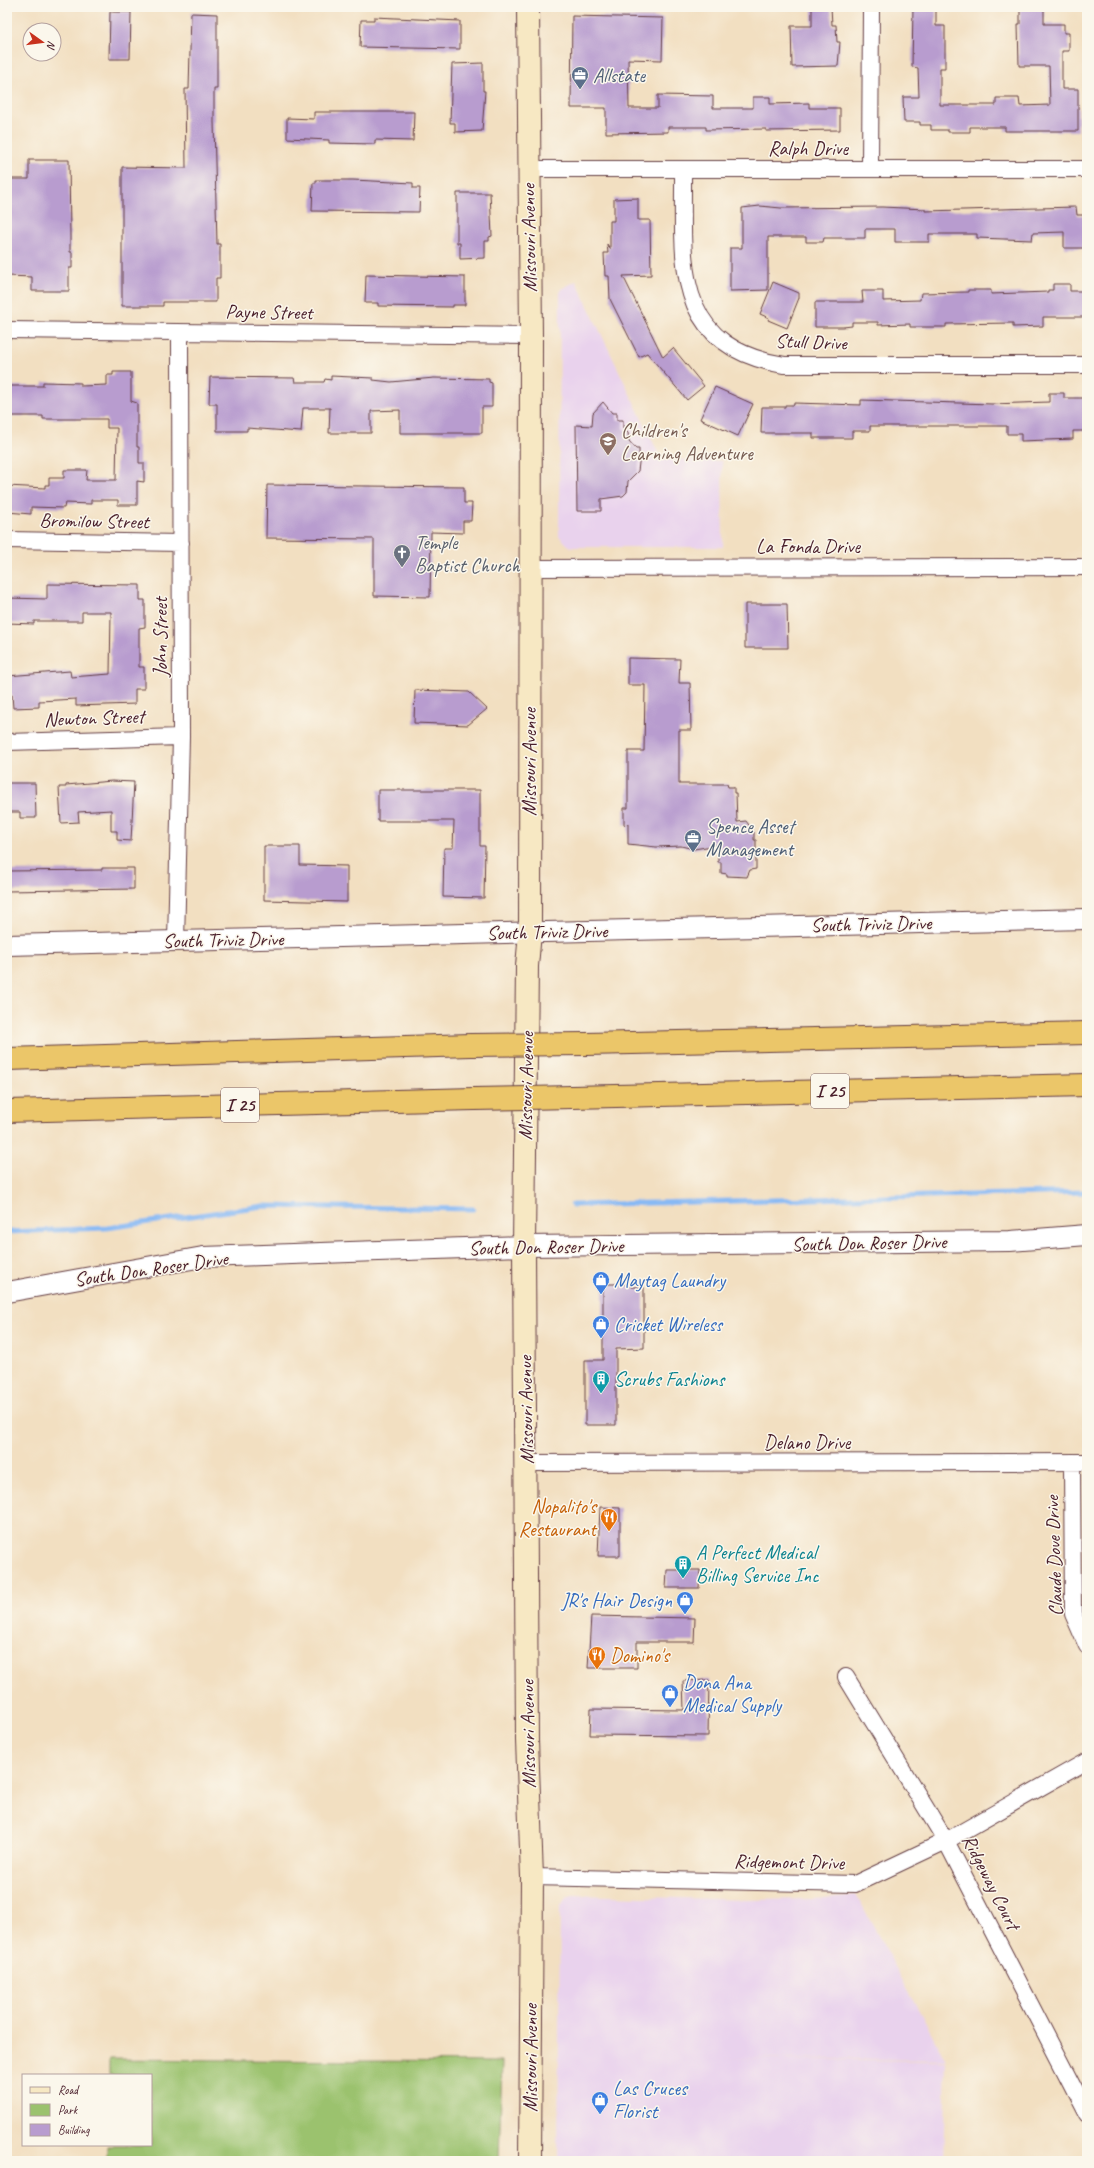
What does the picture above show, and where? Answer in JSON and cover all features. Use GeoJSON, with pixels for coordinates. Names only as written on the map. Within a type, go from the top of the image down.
{"type":"FeatureCollection","features":[{"type":"Feature","properties":{"kind":"highway"},"geometry":{"type":"LineString","coordinates":[[7,1059],[471,1045],[586,1044],[1087,1033]]}},
{"type":"Feature","properties":{"kind":"highway","name":"I 25"},"geometry":{"type":"LineString","coordinates":[[7,1111],[1087,1085]]}},
{"type":"Feature","properties":{"kind":"main road","name":"Missouri Avenue"},"geometry":{"type":"LineString","coordinates":[[528,7],[528,169],[531,336],[529,659],[530,933],[527,966],[524,1246],[527,1463],[527,1740],[532,1877],[530,2161]]}},
{"type":"Feature","properties":{"kind":"street"},"geometry":{"type":"LineString","coordinates":[[870,7],[870,168]]}},
{"type":"Feature","properties":{"kind":"street","name":"Ralph Drive"},"geometry":{"type":"LineString","coordinates":[[528,169],[1087,169]]}},
{"type":"Feature","properties":{"kind":"street","name":"Stull Drive"},"geometry":{"type":"LineString","coordinates":[[683,169],[684,263],[690,295],[707,326],[730,348],[758,361],[784,365],[1087,365]]}},
{"type":"Feature","properties":{"kind":"street","name":"Payne Street"},"geometry":{"type":"LineString","coordinates":[[7,330],[531,336]]}},
{"type":"Feature","properties":{"kind":"street","name":"John Street"},"geometry":{"type":"LineString","coordinates":[[176,941],[181,737],[180,333]]}},
{"type":"Feature","properties":{"kind":"street","name":"Bromilow Street"},"geometry":{"type":"LineString","coordinates":[[7,540],[181,543]]}},
{"type":"Feature","properties":{"kind":"street","name":"La Fonda Drive"},"geometry":{"type":"LineString","coordinates":[[530,568],[1087,567]]}},
{"type":"Feature","properties":{"kind":"street","name":"Newton Street"},"geometry":{"type":"LineString","coordinates":[[7,742],[181,737]]}},
{"type":"Feature","properties":{"kind":"street","name":"South Triviz Drive"},"geometry":{"type":"LineString","coordinates":[[7,945],[1087,919]]}},
{"type":"Feature","properties":{"kind":"street","name":"South Don Roser Drive"},"geometry":{"type":"LineString","coordinates":[[7,1292],[203,1257],[524,1246],[1010,1241],[1087,1235]]}},
{"type":"Feature","properties":{"kind":"street","name":"Delano Drive"},"geometry":{"type":"LineString","coordinates":[[527,1463],[1080,1462]]}},
{"type":"Feature","properties":{"kind":"street","name":"Claude Dove Drive"},"geometry":{"type":"LineString","coordinates":[[1080,1462],[1073,1614],[1087,1646]]}},
{"type":"Feature","properties":{"kind":"street","name":"Ridgeway Court"},"geometry":{"type":"LineString","coordinates":[[846,1677],[946,1840],[1087,2114]]}},
{"type":"Feature","properties":{"kind":"street","name":"Ridgemont Drive"},"geometry":{"type":"LineString","coordinates":[[532,1877],[855,1884],[946,1840],[1087,1761]]}},
{"type":"Feature","properties":{"kind":"shaded area"},"geometry":{"type":"Polygon","coordinates":[[[576,281],[661,459],[722,461],[723,547],[570,547],[559,536],[560,290],[576,281]]]}},
{"type":"Feature","properties":{"kind":"shaded area"},"geometry":{"type":"Polygon","coordinates":[[[572,1895],[747,1900],[815,1899],[856,1895],[946,2060],[716,2058],[946,2061],[943,2161],[558,2161],[560,1908],[565,1899],[572,1895]]]}},
{"type":"Feature","properties":{"kind":"green space"},"geometry":{"type":"Polygon","coordinates":[[[109,2059],[502,2062],[499,2161],[107,2161],[107,2146],[152,2146],[152,2074],[109,2074],[109,2059]]]}},
{"type":"Feature","properties":{"kind":"building"},"geometry":{"type":"Polygon","coordinates":[[[812,7],[831,7],[832,25],[836,25],[837,42],[840,42],[838,66],[792,67],[791,26],[812,26],[812,7]]]}},
{"type":"Feature","properties":{"kind":"building"},"geometry":{"type":"Polygon","coordinates":[[[913,7],[936,7],[936,26],[945,26],[945,68],[940,68],[940,105],[996,105],[996,98],[1019,98],[1020,106],[1050,105],[1049,66],[1019,66],[1018,24],[1020,24],[1020,7],[1044,7],[1044,24],[1064,24],[1064,33],[1069,33],[1069,51],[1062,51],[1062,89],[1078,89],[1078,131],[1005,131],[1005,127],[970,127],[970,132],[948,132],[948,130],[931,130],[931,125],[920,125],[920,122],[904,122],[903,97],[919,97],[918,68],[912,67],[913,7]]]}},
{"type":"Feature","properties":{"kind":"building"},"geometry":{"type":"Polygon","coordinates":[[[110,12],[131,12],[130,59],[109,59],[110,12]]]}},
{"type":"Feature","properties":{"kind":"building"},"geometry":{"type":"Polygon","coordinates":[[[191,13],[217,14],[217,89],[214,89],[214,122],[217,244],[220,244],[220,278],[216,278],[216,302],[163,302],[163,306],[122,306],[122,167],[186,168],[185,89],[189,89],[191,13]]]}},
{"type":"Feature","properties":{"kind":"building"},"geometry":{"type":"Polygon","coordinates":[[[572,16],[663,18],[662,60],[628,59],[629,108],[658,108],[658,95],[713,96],[713,108],[753,108],[753,97],[770,97],[770,104],[809,103],[809,108],[840,108],[840,130],[706,130],[706,127],[668,127],[668,132],[606,133],[606,108],[571,108],[572,16]]]}},
{"type":"Feature","properties":{"kind":"building"},"geometry":{"type":"Polygon","coordinates":[[[374,17],[460,21],[460,49],[360,47],[361,20],[374,20],[374,17]]]}},
{"type":"Feature","properties":{"kind":"building"},"geometry":{"type":"Polygon","coordinates":[[[483,63],[483,91],[485,91],[482,131],[455,132],[455,123],[450,123],[452,64],[483,63]]]}},
{"type":"Feature","properties":{"kind":"building"},"geometry":{"type":"Polygon","coordinates":[[[314,112],[414,112],[413,141],[375,140],[375,144],[329,143],[329,140],[287,138],[287,118],[314,119],[314,112]]]}},
{"type":"Feature","properties":{"kind":"building"},"geometry":{"type":"Polygon","coordinates":[[[29,160],[69,160],[70,252],[72,252],[72,268],[69,268],[69,291],[32,291],[32,277],[8,276],[7,179],[29,179],[29,160]]]}},
{"type":"Feature","properties":{"kind":"building"},"geometry":{"type":"Polygon","coordinates":[[[316,180],[413,183],[413,188],[420,188],[419,212],[312,211],[313,183],[316,183],[316,180]]]}},
{"type":"Feature","properties":{"kind":"building"},"geometry":{"type":"Polygon","coordinates":[[[457,193],[490,193],[492,236],[489,237],[489,241],[485,241],[485,258],[460,259],[460,243],[457,243],[457,193]]]}},
{"type":"Feature","properties":{"kind":"building"},"geometry":{"type":"Polygon","coordinates":[[[638,198],[638,220],[650,220],[651,275],[623,276],[663,357],[673,348],[704,386],[687,400],[647,353],[639,357],[610,299],[609,276],[605,276],[604,253],[608,253],[607,244],[610,249],[610,221],[614,221],[614,199],[638,198]]]}},
{"type":"Feature","properties":{"kind":"building"},"geometry":{"type":"Polygon","coordinates":[[[760,206],[781,208],[882,207],[925,209],[925,211],[1076,207],[1077,215],[1087,215],[1087,248],[1064,248],[1064,232],[1033,233],[1032,240],[977,238],[977,234],[929,234],[929,242],[895,242],[895,229],[865,229],[865,238],[824,238],[823,242],[806,242],[806,237],[768,237],[768,290],[730,291],[730,248],[742,248],[742,208],[760,206]]]}},
{"type":"Feature","properties":{"kind":"building"},"geometry":{"type":"Polygon","coordinates":[[[366,275],[465,277],[465,305],[453,305],[453,307],[378,306],[378,303],[365,303],[366,275]]]}},
{"type":"Feature","properties":{"kind":"building"},"geometry":{"type":"Polygon","coordinates":[[[773,282],[799,293],[799,298],[787,328],[768,320],[769,318],[760,314],[773,282]]]}},
{"type":"Feature","properties":{"kind":"building"},"geometry":{"type":"Polygon","coordinates":[[[1053,284],[1070,284],[1070,291],[1087,291],[1087,317],[1043,317],[1043,326],[1013,327],[1013,323],[946,324],[946,327],[910,327],[910,324],[878,325],[878,322],[852,322],[852,326],[815,327],[815,302],[863,302],[862,291],[883,291],[883,301],[920,300],[921,293],[968,292],[968,290],[991,290],[991,294],[1048,292],[1048,290],[1053,290],[1053,284]]]}},
{"type":"Feature","properties":{"kind":"building"},"geometry":{"type":"Polygon","coordinates":[[[113,372],[131,372],[131,401],[137,403],[137,447],[139,447],[139,463],[144,463],[144,482],[137,481],[137,505],[118,505],[118,500],[91,500],[91,504],[65,503],[64,508],[31,507],[31,514],[7,512],[7,486],[45,488],[45,485],[49,485],[49,478],[64,478],[64,470],[87,470],[86,480],[116,480],[117,428],[107,428],[107,419],[43,419],[43,416],[7,416],[7,386],[43,386],[43,382],[81,383],[81,386],[107,385],[107,375],[113,375],[113,372]]]}},
{"type":"Feature","properties":{"kind":"building"},"geometry":{"type":"Polygon","coordinates":[[[331,376],[373,378],[373,380],[391,382],[434,378],[489,379],[489,382],[492,383],[492,407],[482,407],[482,433],[400,433],[400,410],[371,411],[371,433],[329,433],[330,408],[303,408],[301,432],[247,428],[247,431],[217,431],[217,404],[209,404],[210,377],[294,378],[295,382],[324,382],[325,379],[331,380],[331,376]]]}},
{"type":"Feature","properties":{"kind":"building"},"geometry":{"type":"Polygon","coordinates":[[[715,387],[753,404],[738,436],[700,419],[715,387]]]}},
{"type":"Feature","properties":{"kind":"building"},"geometry":{"type":"Polygon","coordinates":[[[1049,393],[1064,393],[1064,398],[1087,398],[1087,431],[1073,431],[1073,439],[1021,441],[1021,434],[1007,434],[1007,426],[870,426],[870,431],[852,431],[852,438],[813,438],[813,433],[761,433],[762,407],[785,407],[785,405],[794,405],[794,403],[861,405],[861,400],[992,404],[1049,402],[1049,393]]]}},
{"type":"Feature","properties":{"kind":"building","name":"Children's Learning Adventure"},"geometry":{"type":"Polygon","coordinates":[[[603,402],[612,413],[617,413],[617,420],[623,420],[623,428],[628,433],[629,441],[636,449],[639,449],[638,471],[628,481],[627,492],[623,496],[601,499],[601,511],[577,511],[576,425],[592,426],[593,413],[603,402]]]}},
{"type":"Feature","properties":{"kind":"building","name":"Temple Baptist Church"},"geometry":{"type":"Polygon","coordinates":[[[267,485],[464,487],[464,503],[472,503],[471,521],[463,521],[463,533],[431,532],[430,597],[374,596],[374,539],[266,538],[267,485]]]}},
{"type":"Feature","properties":{"kind":"building"},"geometry":{"type":"Polygon","coordinates":[[[47,584],[140,585],[140,600],[145,600],[145,627],[139,628],[139,667],[144,667],[144,689],[135,689],[135,704],[76,706],[76,699],[39,701],[39,707],[13,708],[12,695],[7,695],[7,676],[70,671],[71,677],[110,674],[111,612],[82,612],[82,621],[34,621],[34,624],[7,623],[7,598],[47,599],[47,584]]]}},
{"type":"Feature","properties":{"kind":"building"},"geometry":{"type":"Polygon","coordinates":[[[745,604],[787,604],[788,648],[745,648],[745,604]]]}},
{"type":"Feature","properties":{"kind":"building"},"geometry":{"type":"Polygon","coordinates":[[[628,658],[680,659],[679,683],[690,683],[691,730],[679,730],[679,784],[727,784],[728,787],[734,787],[734,793],[736,793],[737,822],[746,821],[754,832],[754,840],[756,840],[756,869],[750,870],[747,877],[727,876],[727,874],[721,873],[721,862],[718,862],[718,845],[694,849],[681,846],[656,847],[628,844],[628,824],[624,825],[624,808],[628,808],[628,751],[644,751],[645,685],[628,685],[628,658]]]}},
{"type":"Feature","properties":{"kind":"building"},"geometry":{"type":"Polygon","coordinates":[[[415,690],[469,692],[487,709],[468,725],[414,723],[415,690]]]}},
{"type":"Feature","properties":{"kind":"building"},"geometry":{"type":"Polygon","coordinates":[[[112,781],[134,782],[131,841],[117,840],[117,831],[111,831],[111,810],[78,812],[79,822],[61,823],[59,787],[112,781]]]}},
{"type":"Feature","properties":{"kind":"building"},"geometry":{"type":"Polygon","coordinates":[[[7,783],[35,783],[36,818],[20,818],[20,812],[7,812],[7,783]]]}},
{"type":"Feature","properties":{"kind":"building"},"geometry":{"type":"Polygon","coordinates":[[[378,790],[480,790],[480,846],[485,846],[484,898],[443,897],[444,848],[453,848],[454,821],[378,821],[378,790]]]}},
{"type":"Feature","properties":{"kind":"building"},"geometry":{"type":"Polygon","coordinates":[[[264,846],[300,846],[300,865],[347,866],[347,902],[264,900],[264,846]]]}},
{"type":"Feature","properties":{"kind":"building"},"geometry":{"type":"Polygon","coordinates":[[[102,868],[134,868],[134,889],[7,891],[7,871],[102,870],[102,868]]]}},
{"type":"Feature","properties":{"kind":"building"},"geometry":{"type":"Polygon","coordinates":[[[603,1284],[630,1284],[631,1287],[644,1287],[644,1348],[616,1349],[616,1425],[585,1425],[585,1360],[603,1360],[603,1284]]]}},
{"type":"Feature","properties":{"kind":"building","name":"Nopalito's Restaurant"},"geometry":{"type":"Polygon","coordinates":[[[600,1507],[620,1508],[620,1556],[598,1556],[600,1507]]]}},
{"type":"Feature","properties":{"kind":"building","name":"A Perfect Medical Billing Service Inc"},"geometry":{"type":"Polygon","coordinates":[[[667,1570],[700,1570],[699,1588],[666,1588],[667,1570]]]}},
{"type":"Feature","properties":{"kind":"building"},"geometry":{"type":"Polygon","coordinates":[[[591,1616],[695,1618],[694,1642],[637,1642],[637,1668],[588,1668],[591,1616]]]}},
{"type":"Feature","properties":{"kind":"building"},"geometry":{"type":"Polygon","coordinates":[[[709,1680],[708,1736],[590,1735],[591,1709],[684,1710],[683,1681],[709,1680]]]}},
{"type":"Feature","properties":{"kind":"waterway"},"geometry":{"type":"LineString","coordinates":[[572,1205],[1087,1192]]}},
{"type":"Feature","properties":{"kind":"waterway"},"geometry":{"type":"LineString","coordinates":[[7,1232],[107,1228],[263,1206],[473,1209]]}},
{"type":"Feature","properties":{"kind":"place","name":"Allstate"},"geometry":{"type":"Point","coordinates":[580,90]}},
{"type":"Feature","properties":{"kind":"place","name":"Children's Learning Adventure"},"geometry":{"type":"Point","coordinates":[608,456]}},
{"type":"Feature","properties":{"kind":"place","name":"Temple Baptist Church"},"geometry":{"type":"Point","coordinates":[402,568]}},
{"type":"Feature","properties":{"kind":"place","name":"Spence Asset Management"},"geometry":{"type":"Point","coordinates":[693,853]}},
{"type":"Feature","properties":{"kind":"place","name":"Maytag Laundry"},"geometry":{"type":"Point","coordinates":[601,1295]}},
{"type":"Feature","properties":{"kind":"place","name":"Cricket Wireless"},"geometry":{"type":"Point","coordinates":[601,1339]}},
{"type":"Feature","properties":{"kind":"place","name":"Scrubs Fashions"},"geometry":{"type":"Point","coordinates":[601,1394]}},
{"type":"Feature","properties":{"kind":"place","name":"Nopalito's Restaurant"},"geometry":{"type":"Point","coordinates":[609,1532]}},
{"type":"Feature","properties":{"kind":"place","name":"A Perfect Medical Billing Service Inc"},"geometry":{"type":"Point","coordinates":[683,1579]}},
{"type":"Feature","properties":{"kind":"place","name":"JR's Hair Design"},"geometry":{"type":"Point","coordinates":[685,1615]}},
{"type":"Feature","properties":{"kind":"place","name":"Domino's"},"geometry":{"type":"Point","coordinates":[597,1670]}},
{"type":"Feature","properties":{"kind":"place","name":"Dona Ana Medical Supply"},"geometry":{"type":"Point","coordinates":[670,1708]}},
{"type":"Feature","properties":{"kind":"place","name":"Las Cruces Florist"},"geometry":{"type":"Point","coordinates":[600,2115]}}]}
